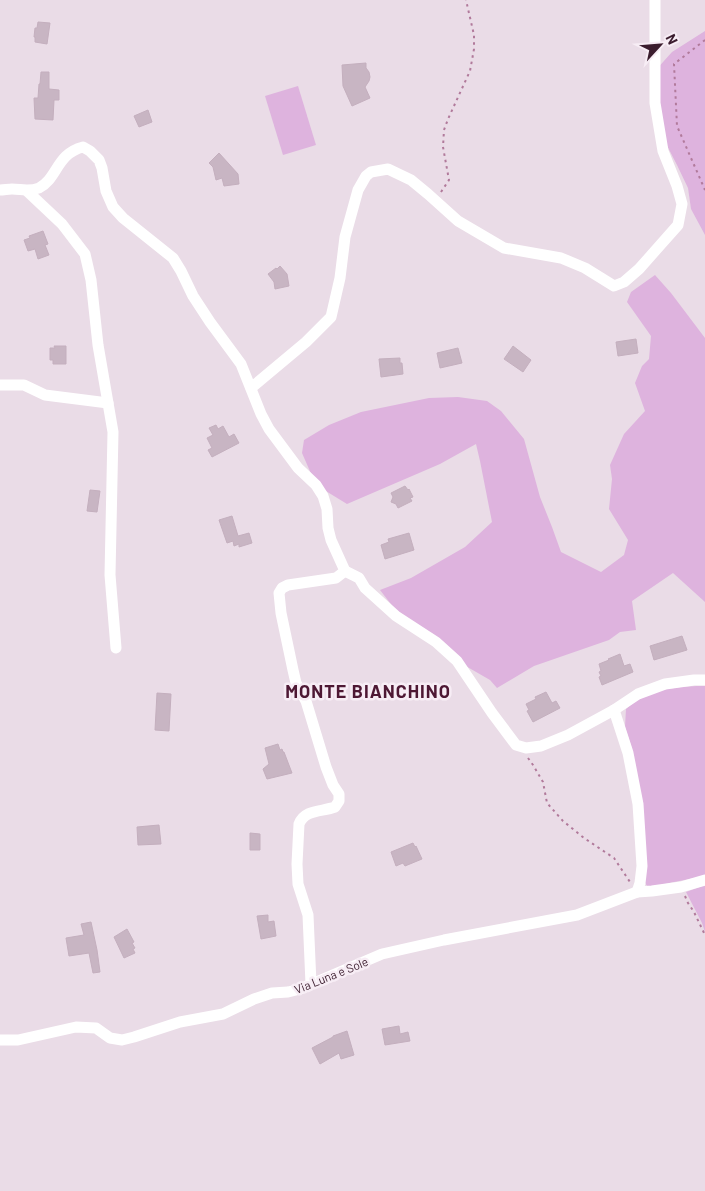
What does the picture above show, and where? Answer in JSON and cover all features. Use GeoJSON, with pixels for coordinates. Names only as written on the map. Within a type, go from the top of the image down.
{"type":"FeatureCollection","features":[{"type":"Feature","properties":{"kind":"street"},"geometry":{"type":"LineString","coordinates":[[251,388],[306,342],[331,317],[340,278],[344,237],[358,190],[366,176],[371,172],[388,169],[411,180],[458,221],[504,248],[562,258],[585,268],[614,286],[624,282],[639,269],[678,225],[682,204],[663,151],[655,103],[655,0]]}},
{"type":"Feature","properties":{"kind":"street"},"geometry":{"type":"LineString","coordinates":[[0,190],[27,191],[38,188],[48,182],[67,154],[76,149],[83,147],[99,160],[106,191],[113,207],[123,218],[173,258],[192,296],[240,364],[269,429],[298,468],[316,485],[323,496],[327,509],[331,540],[345,571],[359,578],[365,588],[396,616],[436,642],[457,661],[516,745],[526,748],[541,746],[568,735],[614,710],[638,694],[665,684],[705,680]]}},
{"type":"Feature","properties":{"kind":"street"},"geometry":{"type":"LineString","coordinates":[[27,191],[62,224],[85,254],[91,280],[98,344],[113,432],[110,576],[116,648]]}},
{"type":"Feature","properties":{"kind":"street"},"geometry":{"type":"LineString","coordinates":[[0,385],[24,385],[45,395],[108,403]]}},
{"type":"Feature","properties":{"kind":"street","name":"Via Luna e Sole"},"geometry":{"type":"LineString","coordinates":[[311,984],[308,915],[298,884],[299,824],[308,814],[335,807],[340,798],[326,766],[306,701],[296,682],[281,614],[279,593],[282,588],[288,585],[336,578],[345,571]]}},
{"type":"Feature","properties":{"kind":"street"},"geometry":{"type":"LineString","coordinates":[[614,710],[628,753],[638,804],[642,866],[637,892]]}},
{"type":"Feature","properties":{"kind":"street","name":"Via Luna e Sole"},"geometry":{"type":"LineString","coordinates":[[0,1040],[18,1040],[76,1027],[96,1028],[110,1038],[122,1040],[180,1022],[223,1014],[254,999],[272,993],[300,989],[382,954],[444,940],[576,915],[637,892],[681,887],[705,880]]}},
{"type":"Feature","properties":{"kind":"path"},"geometry":{"type":"LineString","coordinates":[[436,200],[448,180],[443,147],[444,130],[470,71],[474,49],[474,35],[466,0]]}},
{"type":"Feature","properties":{"kind":"path"},"geometry":{"type":"LineString","coordinates":[[705,40],[674,64],[677,126],[705,190]]}},
{"type":"Feature","properties":{"kind":"path"},"geometry":{"type":"LineString","coordinates":[[516,745],[533,765],[543,782],[547,803],[563,821],[614,858],[637,892]]}},
{"type":"Feature","properties":{"kind":"path"},"geometry":{"type":"LineString","coordinates":[[681,887],[705,935]]}},
{"type":"Feature","properties":{"kind":"shaded area"},"geometry":{"type":"Polygon","coordinates":[[[705,31],[705,235],[691,209],[688,188],[660,132],[655,71],[672,52],[705,31]]]}},
{"type":"Feature","properties":{"kind":"shaded area"},"geometry":{"type":"Polygon","coordinates":[[[298,86],[316,145],[283,155],[265,96],[298,86]]]}},
{"type":"Feature","properties":{"kind":"shaded area"},"geometry":{"type":"Polygon","coordinates":[[[655,275],[705,338],[705,602],[673,573],[632,601],[636,630],[620,632],[609,640],[534,666],[497,688],[490,680],[457,661],[404,621],[380,590],[411,578],[465,547],[492,522],[476,444],[440,464],[347,504],[316,485],[302,453],[304,440],[329,425],[361,412],[429,398],[458,397],[487,401],[501,411],[524,439],[540,497],[561,552],[601,572],[624,555],[628,540],[609,509],[612,479],[610,465],[624,434],[645,411],[635,383],[642,366],[649,359],[651,336],[627,302],[631,292],[655,275]]]}},
{"type":"Feature","properties":{"kind":"shaded area"},"geometry":{"type":"Polygon","coordinates":[[[705,686],[705,876],[654,887],[647,886],[643,879],[632,749],[625,727],[626,709],[640,698],[657,691],[705,686]]]}},
{"type":"Feature","properties":{"kind":"shaded area"},"geometry":{"type":"Polygon","coordinates":[[[705,885],[705,932],[686,892],[705,885]]]}},
{"type":"Feature","properties":{"kind":"building"},"geometry":{"type":"Polygon","coordinates":[[[38,22],[50,23],[47,44],[35,42],[35,28],[37,28],[38,22]]]}},
{"type":"Feature","properties":{"kind":"building"},"geometry":{"type":"Polygon","coordinates":[[[366,63],[370,77],[365,87],[370,98],[352,106],[343,86],[342,65],[366,63]]]}},
{"type":"Feature","properties":{"kind":"building"},"geometry":{"type":"Polygon","coordinates":[[[41,72],[49,72],[49,89],[59,90],[59,100],[54,100],[53,120],[35,119],[34,98],[38,98],[41,72]]]}},
{"type":"Feature","properties":{"kind":"building"},"geometry":{"type":"Polygon","coordinates":[[[148,110],[152,122],[139,127],[134,116],[148,110]]]}},
{"type":"Feature","properties":{"kind":"building"},"geometry":{"type":"Polygon","coordinates":[[[219,153],[238,174],[239,184],[224,186],[222,178],[216,180],[213,167],[209,163],[219,153]]]}},
{"type":"Feature","properties":{"kind":"building"},"geometry":{"type":"Polygon","coordinates":[[[43,231],[48,244],[45,245],[49,255],[38,259],[35,249],[28,251],[24,240],[43,231]]]}},
{"type":"Feature","properties":{"kind":"building"},"geometry":{"type":"Polygon","coordinates":[[[280,266],[287,274],[289,286],[275,289],[274,282],[268,274],[280,266]]]}},
{"type":"Feature","properties":{"kind":"building"},"geometry":{"type":"Polygon","coordinates":[[[636,339],[638,353],[618,356],[616,342],[636,339]]]}},
{"type":"Feature","properties":{"kind":"building"},"geometry":{"type":"Polygon","coordinates":[[[54,346],[66,346],[66,364],[53,364],[53,360],[50,360],[50,348],[55,348],[54,346]]]}},
{"type":"Feature","properties":{"kind":"building"},"geometry":{"type":"Polygon","coordinates":[[[513,346],[531,360],[523,372],[504,359],[513,346]]]}},
{"type":"Feature","properties":{"kind":"building"},"geometry":{"type":"Polygon","coordinates":[[[458,348],[462,363],[440,368],[437,353],[458,348]]]}},
{"type":"Feature","properties":{"kind":"building"},"geometry":{"type":"Polygon","coordinates":[[[400,358],[403,374],[381,377],[379,359],[400,358]]]}},
{"type":"Feature","properties":{"kind":"building"},"geometry":{"type":"Polygon","coordinates":[[[216,425],[218,429],[223,426],[229,437],[234,434],[239,443],[212,457],[208,450],[212,448],[207,438],[213,435],[209,428],[216,425]]]}},
{"type":"Feature","properties":{"kind":"building"},"geometry":{"type":"Polygon","coordinates":[[[405,486],[413,497],[410,498],[412,501],[398,508],[396,504],[391,502],[393,497],[391,493],[405,486]]]}},
{"type":"Feature","properties":{"kind":"building"},"geometry":{"type":"Polygon","coordinates":[[[90,490],[100,491],[97,512],[87,511],[90,490]]]}},
{"type":"Feature","properties":{"kind":"building"},"geometry":{"type":"Polygon","coordinates":[[[232,516],[238,536],[249,533],[252,543],[239,547],[239,544],[234,546],[233,541],[227,543],[219,520],[232,516]]]}},
{"type":"Feature","properties":{"kind":"building"},"geometry":{"type":"Polygon","coordinates":[[[409,533],[414,550],[385,559],[381,545],[389,542],[388,539],[409,533]]]}},
{"type":"Feature","properties":{"kind":"building"},"geometry":{"type":"Polygon","coordinates":[[[682,636],[687,650],[654,660],[650,646],[682,636]]]}},
{"type":"Feature","properties":{"kind":"building"},"geometry":{"type":"Polygon","coordinates":[[[620,654],[624,666],[630,664],[633,672],[602,685],[599,677],[601,676],[599,672],[601,671],[599,664],[620,654]]]}},
{"type":"Feature","properties":{"kind":"building"},"geometry":{"type":"Polygon","coordinates":[[[546,692],[552,703],[556,701],[560,708],[533,722],[527,711],[529,710],[526,704],[546,692]]]}},
{"type":"Feature","properties":{"kind":"building"},"geometry":{"type":"Polygon","coordinates":[[[157,693],[171,694],[169,731],[155,730],[157,693]]]}},
{"type":"Feature","properties":{"kind":"building"},"geometry":{"type":"Polygon","coordinates":[[[278,744],[280,750],[282,749],[284,752],[292,773],[267,779],[263,769],[269,764],[265,748],[278,744]]]}},
{"type":"Feature","properties":{"kind":"building"},"geometry":{"type":"Polygon","coordinates":[[[159,825],[161,844],[138,845],[137,827],[159,825]]]}},
{"type":"Feature","properties":{"kind":"building"},"geometry":{"type":"Polygon","coordinates":[[[250,833],[260,834],[260,850],[250,850],[250,833]]]}},
{"type":"Feature","properties":{"kind":"building"},"geometry":{"type":"Polygon","coordinates":[[[413,843],[422,859],[405,866],[403,863],[396,866],[391,852],[413,843]]]}},
{"type":"Feature","properties":{"kind":"building"},"geometry":{"type":"Polygon","coordinates":[[[268,915],[268,922],[274,921],[276,936],[261,939],[257,916],[268,915]]]}},
{"type":"Feature","properties":{"kind":"building"},"geometry":{"type":"Polygon","coordinates":[[[91,922],[100,972],[93,973],[89,953],[69,956],[66,938],[84,935],[81,924],[91,922]]]}},
{"type":"Feature","properties":{"kind":"building"},"geometry":{"type":"Polygon","coordinates":[[[127,929],[134,942],[132,943],[135,953],[124,958],[114,937],[127,929]]]}},
{"type":"Feature","properties":{"kind":"building"},"geometry":{"type":"Polygon","coordinates":[[[399,1026],[400,1034],[408,1032],[410,1041],[385,1045],[382,1029],[399,1026]]]}},
{"type":"Feature","properties":{"kind":"building"},"geometry":{"type":"Polygon","coordinates":[[[347,1031],[354,1055],[341,1059],[339,1053],[320,1064],[312,1048],[333,1036],[347,1031]]]}},
{"type":"Feature","properties":{"kind":"district","name":"MONTE BIANCHINO"},"geometry":{"type":"Point","coordinates":[368,691]}}]}
